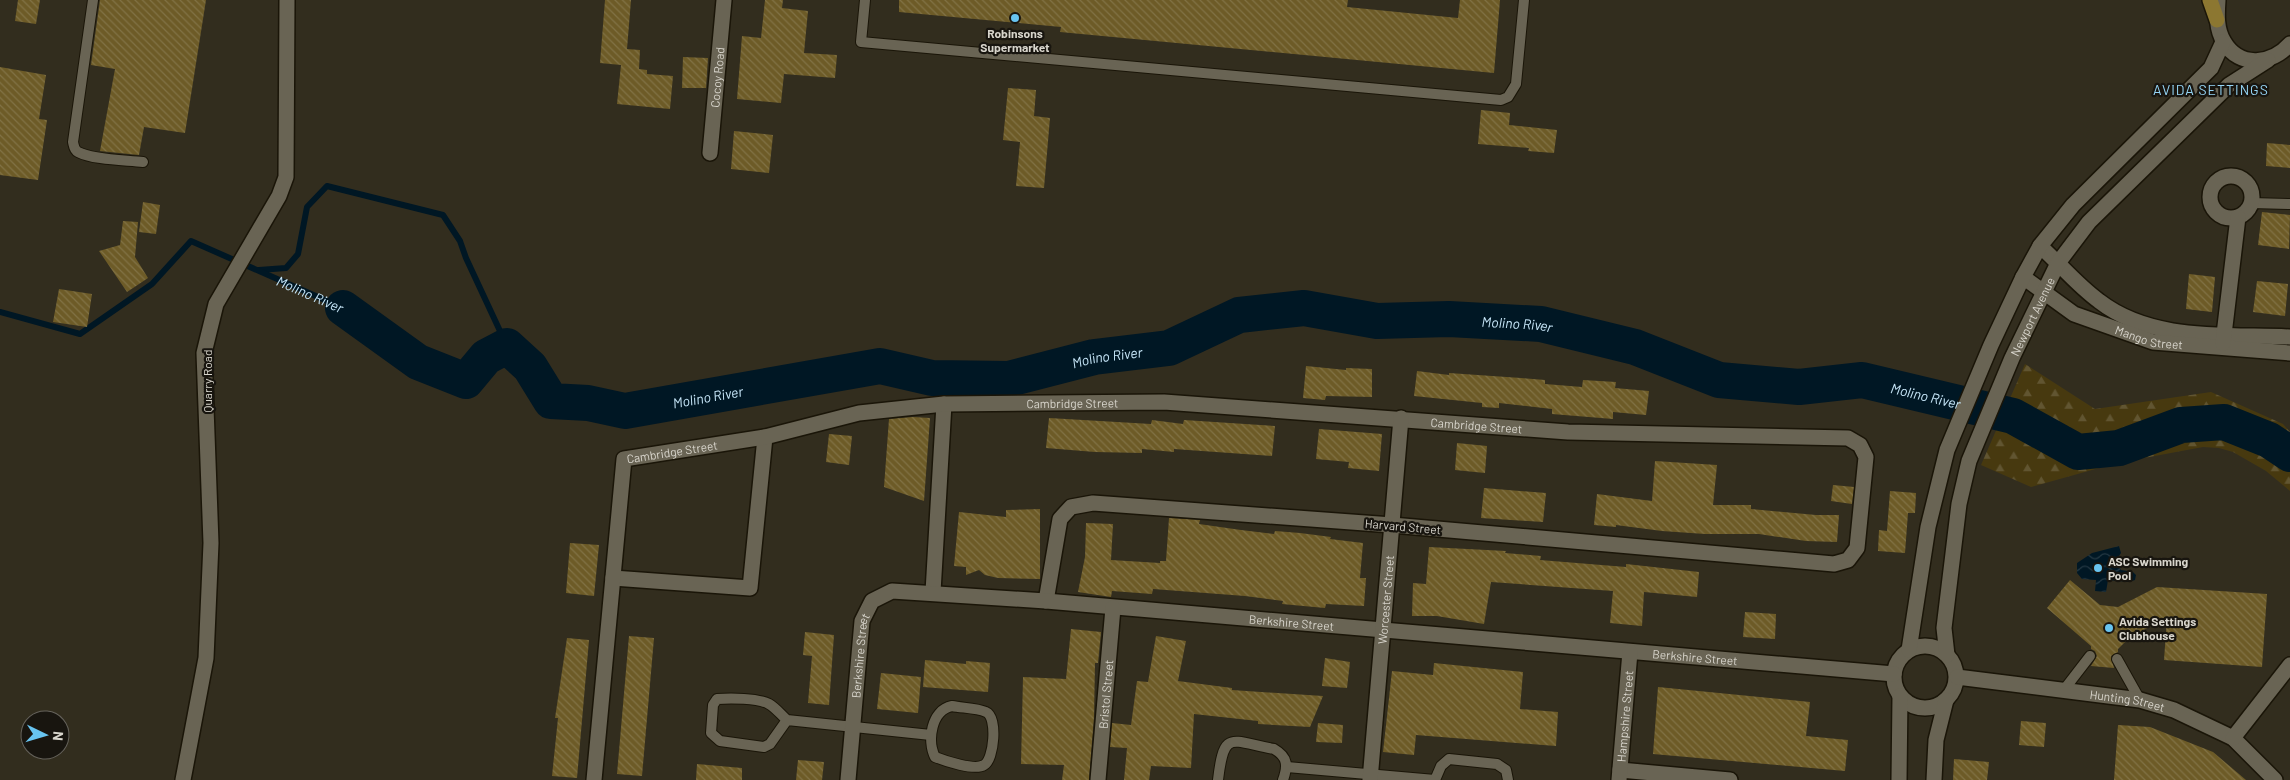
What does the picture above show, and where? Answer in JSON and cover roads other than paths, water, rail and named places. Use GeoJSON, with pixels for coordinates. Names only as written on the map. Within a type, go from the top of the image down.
{"type":"FeatureCollection","features":[{"type":"Feature","properties":{"kind":"main road"},"geometry":{"type":"LineString","coordinates":[[2210,0],[2217,20]]}},
{"type":"Feature","properties":{"kind":"street","name":"Quarry Road"},"geometry":{"type":"LineString","coordinates":[[184,780],[206,658],[211,544],[204,353],[216,304],[279,196],[286,178],[287,0]]}},
{"type":"Feature","properties":{"kind":"street","name":"Cocoy Road"},"geometry":{"type":"LineString","coordinates":[[710,153],[724,0]]}},
{"type":"Feature","properties":{"kind":"street"},"geometry":{"type":"LineString","coordinates":[[2218,0],[2217,20],[2223,42],[2235,55],[2250,61],[2268,60]]}},
{"type":"Feature","properties":{"kind":"street","name":"Newport Avenue"},"geometry":{"type":"LineString","coordinates":[[1910,650],[1928,527],[1947,450],[1991,346],[2023,277],[2040,246],[2074,205],[2212,68],[2223,42]]}},
{"type":"Feature","properties":{"kind":"street","name":"Newport Avenue"},"geometry":{"type":"LineString","coordinates":[[1948,655],[1944,628],[1959,504],[1970,461],[2012,358],[2058,263],[2089,222],[2229,85],[2268,60],[2287,51]]}},
{"type":"Feature","properties":{"kind":"street"},"geometry":{"type":"LineString","coordinates":[[2228,176],[2242,179],[2251,189],[2252,203],[2244,214],[2238,218],[2224,217],[2213,208],[2210,195],[2216,182],[2228,176]]}},
{"type":"Feature","properties":{"kind":"street"},"geometry":{"type":"LineString","coordinates":[[2223,342],[2238,218]]}},
{"type":"Feature","properties":{"kind":"street","name":"Mango Street"},"geometry":{"type":"LineString","coordinates":[[2040,246],[2099,302],[2130,321],[2154,328],[2190,333],[2223,342],[2290,353]]}},
{"type":"Feature","properties":{"kind":"street","name":"Mango Street"},"geometry":{"type":"LineString","coordinates":[[2023,277],[2074,314],[2127,335],[2153,342],[2223,342],[2290,337]]}},
{"type":"Feature","properties":{"kind":"street","name":"Cambridge Street"},"geometry":{"type":"LineString","coordinates":[[594,780],[624,459],[765,437],[859,413],[944,404],[1164,402],[1401,418],[1568,432],[1848,438],[1860,444],[1866,457],[1857,548],[1848,560],[1834,564]]}},
{"type":"Feature","properties":{"kind":"street"},"geometry":{"type":"LineString","coordinates":[[933,592],[944,404]]}},
{"type":"Feature","properties":{"kind":"street","name":"Worcester Street"},"geometry":{"type":"LineString","coordinates":[[1370,777],[1401,418]]}},
{"type":"Feature","properties":{"kind":"street"},"geometry":{"type":"LineString","coordinates":[[613,578],[750,588],[765,437]]}},
{"type":"Feature","properties":{"kind":"street","name":"Harvard Street"},"geometry":{"type":"LineString","coordinates":[[1046,601],[1060,519],[1071,507],[1093,503],[1392,525],[1834,564]]}},
{"type":"Feature","properties":{"kind":"street","name":"Berkshire Street"},"geometry":{"type":"LineString","coordinates":[[848,780],[862,621],[872,601],[892,591],[933,592],[1046,601],[1894,674]]}},
{"type":"Feature","properties":{"kind":"street","name":"Bristol Street"},"geometry":{"type":"LineString","coordinates":[[1098,780],[1113,608]]}},
{"type":"Feature","properties":{"kind":"street"},"geometry":{"type":"LineString","coordinates":[[1899,780],[1900,696],[1894,674],[1902,656],[1919,646],[1930,646],[1948,655],[1953,662],[1956,677],[1952,694],[1946,700],[1938,706],[1922,708],[1908,703],[1900,696]]}},
{"type":"Feature","properties":{"kind":"street","name":"Hampshire Street"},"geometry":{"type":"LineString","coordinates":[[1620,775],[1630,652]]}},
{"type":"Feature","properties":{"kind":"street"},"geometry":{"type":"LineString","coordinates":[[2233,738],[2290,665]]}},
{"type":"Feature","properties":{"kind":"street","name":"Hunting Street"},"geometry":{"type":"LineString","coordinates":[[1956,677],[2140,700],[2174,710],[2233,738],[2275,780]]}},
{"type":"Feature","properties":{"kind":"street"},"geometry":{"type":"LineString","coordinates":[[1934,780],[1936,740],[1946,700]]}},
{"type":"Feature","properties":{"kind":"street"},"geometry":{"type":"LineString","coordinates":[[1620,775],[1730,780]]}},
{"type":"Feature","properties":{"kind":"lane"},"geometry":{"type":"LineString","coordinates":[[93,0],[73,142],[74,148],[78,152],[90,155],[143,162]]}},
{"type":"Feature","properties":{"kind":"lane"},"geometry":{"type":"LineString","coordinates":[[866,0],[861,42],[1500,100],[1508,97],[1516,84],[1524,0]]}},
{"type":"Feature","properties":{"kind":"lane"},"geometry":{"type":"LineString","coordinates":[[2252,203],[2290,204]]}},
{"type":"Feature","properties":{"kind":"lane"},"geometry":{"type":"LineString","coordinates":[[2063,691],[2090,656]]}},
{"type":"Feature","properties":{"kind":"lane"},"geometry":{"type":"LineString","coordinates":[[2117,659],[2140,700]]}},
{"type":"Feature","properties":{"kind":"lane"},"geometry":{"type":"LineString","coordinates":[[787,720],[770,744],[764,747],[720,742],[711,733],[713,705],[717,699],[764,702],[770,704],[787,720],[931,735]]}},
{"type":"Feature","properties":{"kind":"lane"},"geometry":{"type":"LineString","coordinates":[[952,706],[986,712],[992,716],[994,723],[990,759],[984,766],[976,767],[935,757],[930,748],[931,735],[938,714],[944,708],[952,706]]}},
{"type":"Feature","properties":{"kind":"lane"},"geometry":{"type":"LineString","coordinates":[[1218,780],[1221,753],[1226,745],[1232,741],[1274,749],[1284,757],[1287,767],[1283,780]]}},
{"type":"Feature","properties":{"kind":"lane"},"geometry":{"type":"LineString","coordinates":[[1287,767],[1370,777],[1435,780],[1441,766],[1449,759],[1497,764],[1506,770],[1508,780]]}},
{"type":"Feature","properties":{"kind":"water","name":"ASC Swimming Pool"},"geometry":{"type":"Polygon","coordinates":[[[2119,546],[2121,553],[2117,560],[2118,566],[2121,570],[2133,572],[2136,575],[2135,580],[2129,582],[2108,580],[2106,592],[2095,591],[2096,580],[2082,579],[2077,573],[2077,563],[2092,553],[2119,546]]]}},
{"type":"Feature","properties":{"kind":"waterway"},"geometry":{"type":"LineString","coordinates":[[259,270],[286,268],[298,254],[307,207],[327,186],[443,215],[460,241],[507,346]]}},
{"type":"Feature","properties":{"kind":"waterway","name":"Molino River"},"geometry":{"type":"LineString","coordinates":[[0,312],[80,334],[152,284],[191,241],[343,308]]}},
{"type":"Feature","properties":{"kind":"waterway","name":"Molino River"},"geometry":{"type":"LineString","coordinates":[[343,308],[418,362],[466,381],[486,357],[507,346],[530,367],[551,401],[588,403],[625,411],[880,366],[932,378],[1009,379],[1094,357],[1169,348],[1239,315],[1304,308],[1377,321],[1449,319],[1541,324],[1635,347],[1719,380],[1799,387],[1862,380],[2013,416],[2078,452],[2119,448],[2181,425],[2224,422],[2269,440],[2290,454]]}},
{"type":"Feature","properties":{"kind":"place","name":"Robinsons Supermarket"},"geometry":{"type":"Point","coordinates":[1015,18]}},
{"type":"Feature","properties":{"kind":"place","name":"ASC Swimming Pool"},"geometry":{"type":"Point","coordinates":[2098,568]}},
{"type":"Feature","properties":{"kind":"place","name":"Avida Settings Clubhouse"},"geometry":{"type":"Point","coordinates":[2109,628]}},
{"type":"Feature","properties":{"kind":"district","name":"AVIDA SETTINGS"},"geometry":{"type":"Point","coordinates":[2211,89]}}]}
